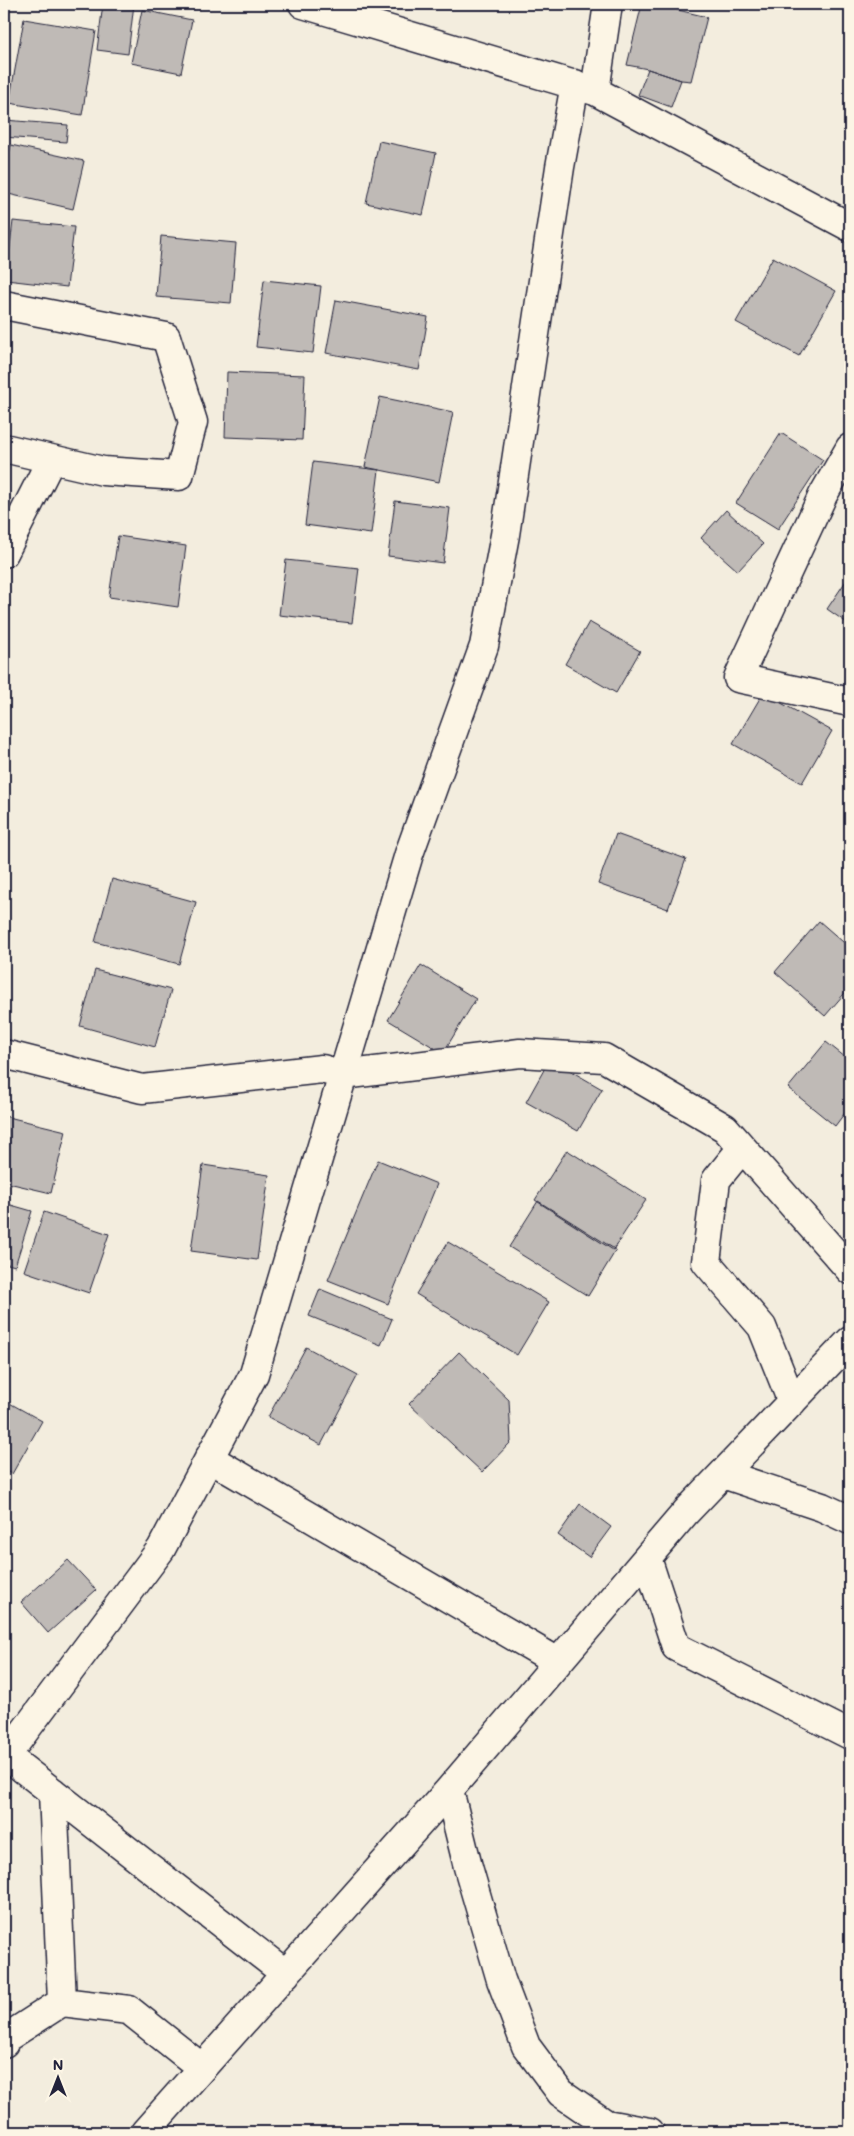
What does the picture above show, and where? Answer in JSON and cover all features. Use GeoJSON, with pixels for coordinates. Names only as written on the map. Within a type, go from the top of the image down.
{"type":"FeatureCollection","features":[{"type":"Feature","properties":{"kind":"street"},"geometry":{"type":"LineString","coordinates":[[304,4],[585,88],[850,227]]}},
{"type":"Feature","properties":{"kind":"street"},"geometry":{"type":"LineString","coordinates":[[286,1974],[5,1755],[161,1549],[254,1374],[409,854],[484,646],[505,535],[558,176],[608,4]]}},
{"type":"Feature","properties":{"kind":"street"},"geometry":{"type":"LineString","coordinates":[[4,305],[166,338],[193,422],[179,476],[103,471],[4,448]]}},
{"type":"Feature","properties":{"kind":"street"},"geometry":{"type":"LineString","coordinates":[[850,448],[823,495],[738,678],[850,702]]}},
{"type":"Feature","properties":{"kind":"street"},"geometry":{"type":"LineString","coordinates":[[4,553],[51,460]]}},
{"type":"Feature","properties":{"kind":"street"},"geometry":{"type":"LineString","coordinates":[[4,1054],[142,1090],[322,1069],[343,1075],[520,1053],[604,1058],[725,1128],[850,1270]]}},
{"type":"Feature","properties":{"kind":"street"},"geometry":{"type":"LineString","coordinates":[[742,1148],[716,1180],[706,1262],[762,1327],[792,1402]]}},
{"type":"Feature","properties":{"kind":"street"},"geometry":{"type":"LineString","coordinates":[[145,2132],[449,1790],[647,1558],[723,1474],[850,1341]]}},
{"type":"Feature","properties":{"kind":"street"},"geometry":{"type":"LineString","coordinates":[[209,1458],[558,1662]]}},
{"type":"Feature","properties":{"kind":"street"},"geometry":{"type":"LineString","coordinates":[[723,1474],[822,1506],[850,1520]]}},
{"type":"Feature","properties":{"kind":"street"},"geometry":{"type":"LineString","coordinates":[[647,1558],[676,1647],[850,1735]]}},
{"type":"Feature","properties":{"kind":"street"},"geometry":{"type":"LineString","coordinates":[[449,1790],[468,1868],[501,1980],[526,2046],[561,2092],[606,2124],[650,2132]]}},
{"type":"Feature","properties":{"kind":"street"},"geometry":{"type":"LineString","coordinates":[[53,1792],[62,2002]]}},
{"type":"Feature","properties":{"kind":"street"},"geometry":{"type":"LineString","coordinates":[[4,2043],[6,2038],[62,2002],[129,2010],[202,2068]]}},
{"type":"Feature","properties":{"kind":"building"},"geometry":{"type":"Polygon","coordinates":[[[103,4],[134,4],[128,54],[97,50],[103,4]]]}},
{"type":"Feature","properties":{"kind":"building"},"geometry":{"type":"Polygon","coordinates":[[[642,4],[653,4],[707,17],[691,81],[627,65],[642,4]]]}},
{"type":"Feature","properties":{"kind":"building"},"geometry":{"type":"Polygon","coordinates":[[[142,10],[192,20],[181,73],[131,63],[142,10]]]}},
{"type":"Feature","properties":{"kind":"building"},"geometry":{"type":"Polygon","coordinates":[[[24,19],[96,31],[82,115],[9,103],[24,19]]]}},
{"type":"Feature","properties":{"kind":"building"},"geometry":{"type":"Polygon","coordinates":[[[648,69],[681,80],[671,107],[638,95],[648,69]]]}},
{"type":"Feature","properties":{"kind":"building"},"geometry":{"type":"Polygon","coordinates":[[[4,120],[68,125],[66,142],[4,137],[4,120]]]}},
{"type":"Feature","properties":{"kind":"building"},"geometry":{"type":"Polygon","coordinates":[[[379,141],[436,153],[423,215],[366,203],[379,141]]]}},
{"type":"Feature","properties":{"kind":"building"},"geometry":{"type":"Polygon","coordinates":[[[11,145],[84,161],[73,209],[4,193],[4,178],[11,145]]]}},
{"type":"Feature","properties":{"kind":"building"},"geometry":{"type":"Polygon","coordinates":[[[13,221],[74,227],[67,287],[6,280],[13,221]]]}},
{"type":"Feature","properties":{"kind":"building"},"geometry":{"type":"Polygon","coordinates":[[[161,236],[236,243],[231,303],[156,297],[161,236]]]}},
{"type":"Feature","properties":{"kind":"building"},"geometry":{"type":"Polygon","coordinates":[[[773,257],[836,291],[799,356],[736,322],[773,257]]]}},
{"type":"Feature","properties":{"kind":"building"},"geometry":{"type":"Polygon","coordinates":[[[264,280],[321,286],[313,353],[256,347],[264,280]]]}},
{"type":"Feature","properties":{"kind":"building"},"geometry":{"type":"Polygon","coordinates":[[[336,300],[428,317],[419,370],[326,353],[336,300]]]}},
{"type":"Feature","properties":{"kind":"building"},"geometry":{"type":"Polygon","coordinates":[[[227,372],[305,375],[302,440],[225,437],[227,372]]]}},
{"type":"Feature","properties":{"kind":"building"},"geometry":{"type":"Polygon","coordinates":[[[380,397],[453,412],[439,482],[365,467],[380,397]]]}},
{"type":"Feature","properties":{"kind":"building"},"geometry":{"type":"Polygon","coordinates":[[[781,433],[823,460],[778,529],[736,503],[781,433]]]}},
{"type":"Feature","properties":{"kind":"building"},"geometry":{"type":"Polygon","coordinates":[[[313,462],[379,470],[371,534],[305,525],[313,462]]]}},
{"type":"Feature","properties":{"kind":"building"},"geometry":{"type":"Polygon","coordinates":[[[395,501],[450,508],[443,563],[388,556],[395,501]]]}},
{"type":"Feature","properties":{"kind":"building"},"geometry":{"type":"Polygon","coordinates":[[[726,510],[763,544],[738,571],[701,538],[726,510]]]}},
{"type":"Feature","properties":{"kind":"building"},"geometry":{"type":"Polygon","coordinates":[[[118,536],[186,546],[178,607],[109,597],[118,536]]]}},
{"type":"Feature","properties":{"kind":"building"},"geometry":{"type":"Polygon","coordinates":[[[286,560],[359,568],[352,623],[279,615],[286,560]]]}},
{"type":"Feature","properties":{"kind":"building"},"geometry":{"type":"Polygon","coordinates":[[[850,575],[850,625],[827,609],[850,575]]]}},
{"type":"Feature","properties":{"kind":"building"},"geometry":{"type":"Polygon","coordinates":[[[589,622],[640,651],[616,693],[565,664],[589,622]]]}},
{"type":"Feature","properties":{"kind":"building"},"geometry":{"type":"Polygon","coordinates":[[[763,693],[832,731],[802,783],[733,744],[763,693]]]}},
{"type":"Feature","properties":{"kind":"building"},"geometry":{"type":"Polygon","coordinates":[[[616,834],[686,859],[668,909],[598,884],[616,834]]]}},
{"type":"Feature","properties":{"kind":"building"},"geometry":{"type":"Polygon","coordinates":[[[112,879],[196,902],[179,964],[95,942],[112,879]]]}},
{"type":"Feature","properties":{"kind":"building"},"geometry":{"type":"Polygon","coordinates":[[[819,921],[850,948],[850,987],[825,1016],[775,972],[819,921]]]}},
{"type":"Feature","properties":{"kind":"building"},"geometry":{"type":"Polygon","coordinates":[[[421,965],[476,999],[443,1053],[388,1020],[421,965]]]}},
{"type":"Feature","properties":{"kind":"building"},"geometry":{"type":"Polygon","coordinates":[[[95,970],[171,990],[155,1047],[80,1026],[95,970]]]}},
{"type":"Feature","properties":{"kind":"building"},"geometry":{"type":"Polygon","coordinates":[[[826,1042],[850,1061],[850,1106],[835,1126],[788,1088],[826,1042]]]}},
{"type":"Feature","properties":{"kind":"building"},"geometry":{"type":"Polygon","coordinates":[[[550,1059],[602,1089],[578,1131],[526,1102],[550,1059]]]}},
{"type":"Feature","properties":{"kind":"building"},"geometry":{"type":"Polygon","coordinates":[[[4,1116],[66,1131],[51,1193],[4,1182],[4,1116]]]}},
{"type":"Feature","properties":{"kind":"building"},"geometry":{"type":"Polygon","coordinates":[[[567,1150],[646,1200],[613,1250],[535,1200],[567,1150]]]}},
{"type":"Feature","properties":{"kind":"building"},"geometry":{"type":"Polygon","coordinates":[[[378,1160],[437,1184],[388,1304],[328,1280],[378,1160]]]}},
{"type":"Feature","properties":{"kind":"building"},"geometry":{"type":"Polygon","coordinates":[[[203,1165],[269,1175],[257,1260],[191,1251],[203,1165]]]}},
{"type":"Feature","properties":{"kind":"building"},"geometry":{"type":"Polygon","coordinates":[[[538,1201],[616,1250],[588,1296],[509,1247],[538,1201]]]}},
{"type":"Feature","properties":{"kind":"building"},"geometry":{"type":"Polygon","coordinates":[[[4,1203],[32,1211],[15,1266],[4,1263],[4,1203]]]}},
{"type":"Feature","properties":{"kind":"building"},"geometry":{"type":"Polygon","coordinates":[[[44,1212],[109,1234],[89,1293],[24,1271],[44,1212]]]}},
{"type":"Feature","properties":{"kind":"building"},"geometry":{"type":"Polygon","coordinates":[[[448,1242],[549,1302],[517,1355],[416,1294],[448,1242]]]}},
{"type":"Feature","properties":{"kind":"building"},"geometry":{"type":"Polygon","coordinates":[[[320,1289],[392,1319],[381,1345],[309,1316],[320,1289]]]}},
{"type":"Feature","properties":{"kind":"building"},"geometry":{"type":"Polygon","coordinates":[[[306,1347],[358,1375],[321,1445],[268,1417],[306,1347]]]}},
{"type":"Feature","properties":{"kind":"building"},"geometry":{"type":"Polygon","coordinates":[[[459,1352],[509,1400],[511,1442],[482,1472],[409,1404],[459,1352]]]}},
{"type":"Feature","properties":{"kind":"building"},"geometry":{"type":"Polygon","coordinates":[[[4,1400],[42,1421],[12,1474],[4,1469],[4,1400]]]}},
{"type":"Feature","properties":{"kind":"building"},"geometry":{"type":"Polygon","coordinates":[[[580,1504],[611,1527],[589,1557],[558,1535],[580,1504]]]}},
{"type":"Feature","properties":{"kind":"building"},"geometry":{"type":"Polygon","coordinates":[[[68,1560],[96,1590],[48,1633],[21,1602],[68,1560]]]}}]}
